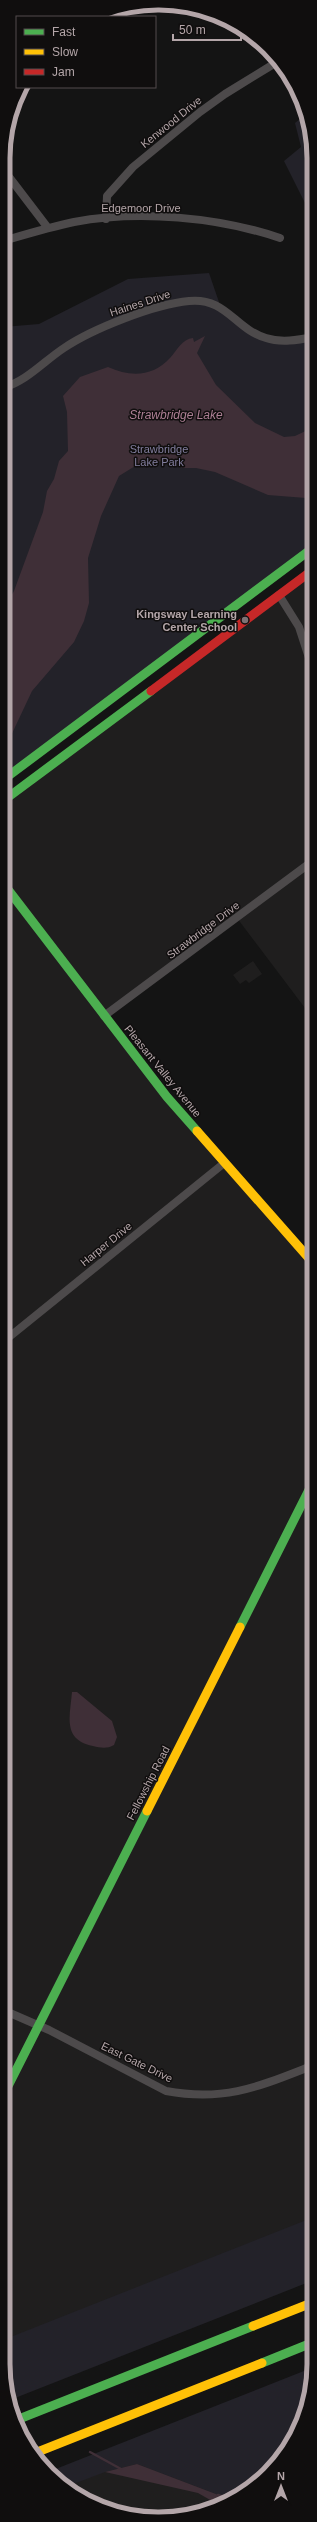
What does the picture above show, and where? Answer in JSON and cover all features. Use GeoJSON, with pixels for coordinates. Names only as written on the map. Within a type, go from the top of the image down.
{"type":"FeatureCollection","features":[{"type":"Feature","properties":{"kind":"main road"},"geometry":{"type":"LineString","coordinates":[[10,775],[307,552]]}},
{"type":"Feature","properties":{"kind":"main road"},"geometry":{"type":"LineString","coordinates":[[10,796],[307,574]]}},
{"type":"Feature","properties":{"kind":"main road","name":"Pleasant Valley Avenue"},"geometry":{"type":"LineString","coordinates":[[10,892],[167,1097],[224,1164],[307,1256]]}},
{"type":"Feature","properties":{"kind":"main road","name":"Fellowship Road"},"geometry":{"type":"LineString","coordinates":[[10,2082],[307,1494]]}},
{"type":"Feature","properties":{"kind":"main road"},"geometry":{"type":"LineString","coordinates":[[20,2418],[307,2305]]}},
{"type":"Feature","properties":{"kind":"main road"},"geometry":{"type":"LineString","coordinates":[[39,2451],[307,2345]]}},
{"type":"Feature","properties":{"kind":"street","name":"Kenwood Drive"},"geometry":{"type":"LineString","coordinates":[[106,219],[107,196],[129,172],[212,102],[273,65]]}},
{"type":"Feature","properties":{"kind":"street"},"geometry":{"type":"LineString","coordinates":[[10,178],[48,228]]}},
{"type":"Feature","properties":{"kind":"street","name":"Edgemoor Drive"},"geometry":{"type":"LineString","coordinates":[[10,239],[48,228],[106,219],[196,220],[246,228],[280,238]]}},
{"type":"Feature","properties":{"kind":"street","name":"Haines Drive"},"geometry":{"type":"LineString","coordinates":[[10,385],[24,378],[81,337],[97,329],[178,302],[207,301],[234,316],[258,335],[272,340],[280,341],[307,338]]}},
{"type":"Feature","properties":{"kind":"street"},"geometry":{"type":"LineString","coordinates":[[279,595],[298,627],[307,653]]}},
{"type":"Feature","properties":{"kind":"street","name":"Strawbridge Drive"},"geometry":{"type":"LineString","coordinates":[[104,1016],[307,865]]}},
{"type":"Feature","properties":{"kind":"street","name":"Harper Drive"},"geometry":{"type":"LineString","coordinates":[[10,1336],[224,1164]]}},
{"type":"Feature","properties":{"kind":"street","name":"East Gate Drive"},"geometry":{"type":"LineString","coordinates":[[10,2013],[39,2026],[166,2091],[184,2094],[221,2095],[273,2081],[307,2068]]}},
{"type":"Feature","properties":{"kind":"shaded area"},"geometry":{"type":"Polygon","coordinates":[[[307,574],[307,1011],[237,918],[104,1016],[307,1255],[307,2257],[10,2361],[10,796],[307,574]]]}},
{"type":"Feature","properties":{"kind":"shaded area"},"geometry":{"type":"Polygon","coordinates":[[[253,961],[262,974],[249,983],[246,980],[240,984],[233,975],[253,961]]]}},
{"type":"Feature","properties":{"kind":"shaded area"},"geometry":{"type":"Polygon","coordinates":[[[306,2384],[296,2420],[287,2438],[276,2454],[266,2466],[261,2466],[261,2471],[249,2481],[233,2492],[215,2501],[178,2511],[139,2511],[102,2501],[84,2492],[67,2480],[306,2384]]]}},
{"type":"Feature","properties":{"kind":"green space"},"geometry":{"type":"Polygon","coordinates":[[[301,118],[306,139],[307,207],[284,161],[301,147],[295,123],[301,118]]]}},
{"type":"Feature","properties":{"kind":"green space","name":"Strawbridge Lake Park"},"geometry":{"type":"Polygon","coordinates":[[[209,273],[221,308],[258,335],[280,341],[307,338],[307,552],[10,775],[10,326],[39,324],[128,279],[209,273]]]}},
{"type":"Feature","properties":{"kind":"green space"},"geometry":{"type":"Polygon","coordinates":[[[307,2220],[307,2283],[14,2398],[10,2373],[10,2337],[307,2220]]]}},
{"type":"Feature","properties":{"kind":"green space"},"geometry":{"type":"Polygon","coordinates":[[[307,2370],[302,2402],[292,2429],[282,2446],[266,2466],[261,2466],[261,2471],[241,2487],[224,2497],[137,2464],[105,2472],[72,2484],[54,2470],[307,2370]]]}},
{"type":"Feature","properties":{"kind":"water","name":"Strawbridge Lake"},"geometry":{"type":"Polygon","coordinates":[[[205,336],[197,353],[216,385],[255,423],[284,437],[295,436],[307,430],[307,498],[268,495],[215,472],[196,468],[184,468],[148,458],[119,476],[101,516],[88,558],[89,603],[84,621],[74,642],[32,691],[10,738],[10,598],[43,512],[47,491],[54,479],[59,461],[68,451],[67,412],[63,396],[80,377],[108,367],[133,374],[149,372],[156,369],[170,358],[186,340],[193,338],[194,342],[205,336]]]}},
{"type":"Feature","properties":{"kind":"water"},"geometry":{"type":"Polygon","coordinates":[[[72,1692],[77,1692],[112,1721],[117,1737],[114,1745],[104,1748],[93,1746],[83,1743],[72,1733],[70,1718],[72,1692]]]}},
{"type":"Feature","properties":{"kind":"water"},"geometry":{"type":"Polygon","coordinates":[[[137,2464],[224,2497],[213,2502],[198,2493],[105,2472],[137,2464]]]}},
{"type":"Feature","properties":{"kind":"waterway"},"geometry":{"type":"LineString","coordinates":[[90,2452],[121,2469]]}},
{"type":"Feature","properties":{"kind":"waterway"},"geometry":{"type":"LineString","coordinates":[[218,2495],[224,2497]]}},
{"type":"Feature","properties":{"kind":"traffic: fast"},"geometry":{"type":"LineString","coordinates":[[10,775],[307,552]]}},
{"type":"Feature","properties":{"kind":"traffic: fast"},"geometry":{"type":"LineString","coordinates":[[10,796],[151,691]]}},
{"type":"Feature","properties":{"kind":"traffic: fast"},"geometry":{"type":"LineString","coordinates":[[10,892],[167,1097],[197,1131]]}},
{"type":"Feature","properties":{"kind":"traffic: fast"},"geometry":{"type":"LineString","coordinates":[[240,1627],[307,1494]]}},
{"type":"Feature","properties":{"kind":"traffic: fast"},"geometry":{"type":"LineString","coordinates":[[10,2082],[147,1811]]}},
{"type":"Feature","properties":{"kind":"traffic: fast"},"geometry":{"type":"LineString","coordinates":[[20,2418],[253,2326]]}},
{"type":"Feature","properties":{"kind":"traffic: fast"},"geometry":{"type":"LineString","coordinates":[[262,2363],[307,2345]]}},
{"type":"Feature","properties":{"kind":"traffic: slow"},"geometry":{"type":"LineString","coordinates":[[197,1131],[307,1256]]}},
{"type":"Feature","properties":{"kind":"traffic: slow"},"geometry":{"type":"LineString","coordinates":[[147,1811],[240,1627]]}},
{"type":"Feature","properties":{"kind":"traffic: slow"},"geometry":{"type":"LineString","coordinates":[[253,2326],[307,2305]]}},
{"type":"Feature","properties":{"kind":"traffic: slow"},"geometry":{"type":"LineString","coordinates":[[39,2451],[262,2363]]}},
{"type":"Feature","properties":{"kind":"traffic: jam"},"geometry":{"type":"LineString","coordinates":[[151,691],[307,574]]}},
{"type":"Feature","properties":{"kind":"place","name":"Kingsway Learning Center School"},"geometry":{"type":"Point","coordinates":[245,620]}}]}
